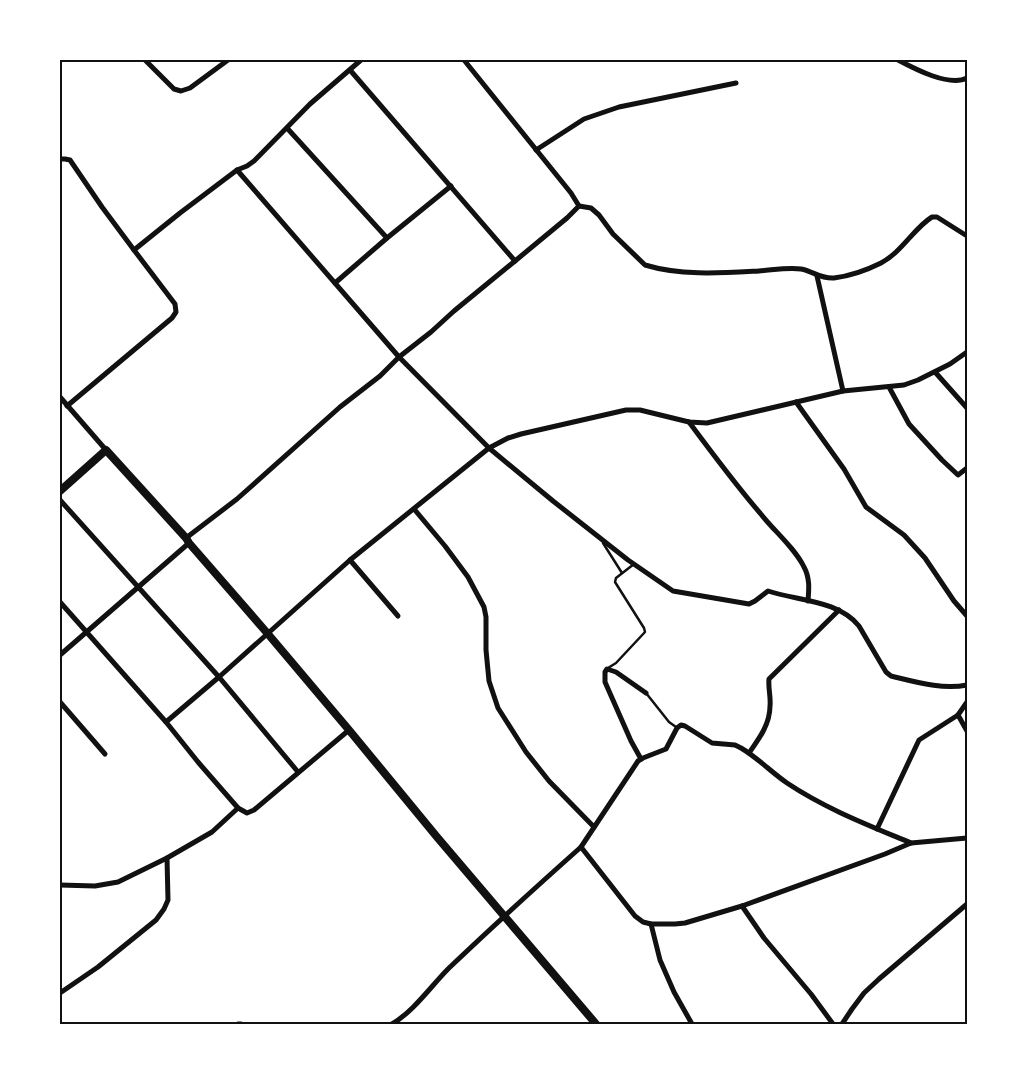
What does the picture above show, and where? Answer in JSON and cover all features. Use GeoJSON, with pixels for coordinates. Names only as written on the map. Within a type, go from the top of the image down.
{"type":"FeatureCollection","features":[{"type":"Feature","properties":{"kind":"main road"},"geometry":{"type":"LineString","coordinates":[[60,491],[106,450],[268,634],[437,838],[596,1024]]}},
{"type":"Feature","properties":{"kind":"street"},"geometry":{"type":"LineString","coordinates":[[145,60],[174,89],[181,91],[190,88],[228,60]]}},
{"type":"Feature","properties":{"kind":"street"},"geometry":{"type":"LineString","coordinates":[[134,250],[237,170],[254,161],[310,104],[361,60]]}},
{"type":"Feature","properties":{"kind":"street"},"geometry":{"type":"LineString","coordinates":[[464,60],[571,193],[579,206],[591,208],[599,215],[613,234],[645,265],[692,273],[801,269],[817,276],[832,278],[845,276],[882,263],[932,217],[937,217],[967,236]]}},
{"type":"Feature","properties":{"kind":"street"},"geometry":{"type":"LineString","coordinates":[[898,60],[944,80],[953,81],[967,78]]}},
{"type":"Feature","properties":{"kind":"street"},"geometry":{"type":"LineString","coordinates":[[350,70],[516,261]]}},
{"type":"Feature","properties":{"kind":"street"},"geometry":{"type":"LineString","coordinates":[[536,150],[584,119],[619,107],[736,83]]}},
{"type":"Feature","properties":{"kind":"street"},"geometry":{"type":"LineString","coordinates":[[287,128],[387,238]]}},
{"type":"Feature","properties":{"kind":"street"},"geometry":{"type":"LineString","coordinates":[[60,159],[70,160],[102,207],[175,304],[176,312],[172,318],[67,406]]}},
{"type":"Feature","properties":{"kind":"street"},"geometry":{"type":"LineString","coordinates":[[237,170],[399,357],[489,448],[599,538],[634,564],[673,591],[749,604],[768,591],[808,600],[838,610],[855,621],[886,672],[891,676],[944,688],[967,685]]}},
{"type":"Feature","properties":{"kind":"street"},"geometry":{"type":"LineString","coordinates":[[335,283],[451,186]]}},
{"type":"Feature","properties":{"kind":"street"},"geometry":{"type":"LineString","coordinates":[[60,655],[138,588],[188,541],[340,407],[380,376],[399,357],[432,332],[454,311],[516,261],[579,206]]}},
{"type":"Feature","properties":{"kind":"street"},"geometry":{"type":"LineString","coordinates":[[817,276],[843,391]]}},
{"type":"Feature","properties":{"kind":"street"},"geometry":{"type":"LineString","coordinates":[[166,722],[350,560],[489,448],[508,438],[626,410],[640,410],[689,422],[707,423],[843,391],[904,385],[935,372],[967,352]]}},
{"type":"Feature","properties":{"kind":"street"},"geometry":{"type":"LineString","coordinates":[[935,372],[967,408]]}},
{"type":"Feature","properties":{"kind":"street"},"geometry":{"type":"LineString","coordinates":[[888,387],[906,419],[942,460],[958,475],[967,468]]}},
{"type":"Feature","properties":{"kind":"street"},"geometry":{"type":"LineString","coordinates":[[60,397],[106,450]]}},
{"type":"Feature","properties":{"kind":"street"},"geometry":{"type":"LineString","coordinates":[[796,402],[844,469],[866,507],[904,535],[925,558],[954,601],[967,616]]}},
{"type":"Feature","properties":{"kind":"street"},"geometry":{"type":"LineString","coordinates":[[689,422],[714,457],[798,557],[805,568],[809,580],[808,600]]}},
{"type":"Feature","properties":{"kind":"street"},"geometry":{"type":"LineString","coordinates":[[60,500],[219,677],[298,772]]}},
{"type":"Feature","properties":{"kind":"street"},"geometry":{"type":"LineString","coordinates":[[414,509],[468,577],[484,607],[489,681],[498,708],[526,752],[549,781],[594,827]]}},
{"type":"Feature","properties":{"kind":"street"},"geometry":{"type":"LineString","coordinates":[[350,560],[398,616]]}},
{"type":"Feature","properties":{"kind":"street"},"geometry":{"type":"LineString","coordinates":[[60,602],[166,722],[238,808],[247,812],[254,810],[349,730]]}},
{"type":"Feature","properties":{"kind":"street"},"geometry":{"type":"LineString","coordinates":[[749,753],[761,736],[768,721],[770,707],[769,679],[838,610]]}},
{"type":"Feature","properties":{"kind":"street"},"geometry":{"type":"LineString","coordinates":[[641,759],[605,682],[605,672],[607,669],[616,672],[646,694]]}},
{"type":"Feature","properties":{"kind":"street"},"geometry":{"type":"LineString","coordinates":[[60,702],[105,754]]}},
{"type":"Feature","properties":{"kind":"street"},"geometry":{"type":"LineString","coordinates":[[877,829],[919,740],[958,715],[967,702]]}},
{"type":"Feature","properties":{"kind":"street"},"geometry":{"type":"LineString","coordinates":[[958,715],[967,730]]}},
{"type":"Feature","properties":{"kind":"street"},"geometry":{"type":"LineString","coordinates":[[392,1024],[401,1019],[438,979],[504,916],[581,847],[638,761],[666,749],[677,728],[681,726],[685,726],[712,742],[735,745],[741,748],[786,782],[824,805],[856,821],[911,843]]}},
{"type":"Feature","properties":{"kind":"street"},"geometry":{"type":"LineString","coordinates":[[60,885],[95,886],[118,882],[167,858],[212,832],[238,808]]}},
{"type":"Feature","properties":{"kind":"street"},"geometry":{"type":"LineString","coordinates":[[581,847],[636,916],[643,922],[675,924],[686,923],[742,906],[911,843],[967,838]]}},
{"type":"Feature","properties":{"kind":"street"},"geometry":{"type":"LineString","coordinates":[[60,992],[98,967],[156,920],[168,900],[167,858]]}},
{"type":"Feature","properties":{"kind":"street"},"geometry":{"type":"LineString","coordinates":[[842,1024],[864,993],[878,979],[967,904]]}},
{"type":"Feature","properties":{"kind":"street"},"geometry":{"type":"LineString","coordinates":[[742,906],[775,953],[811,994],[833,1024]]}},
{"type":"Feature","properties":{"kind":"street"},"geometry":{"type":"LineString","coordinates":[[651,924],[660,960],[674,992],[692,1024]]}},
{"type":"Feature","properties":{"kind":"lane"},"geometry":{"type":"LineString","coordinates":[[599,538],[622,573]]}},
{"type":"Feature","properties":{"kind":"lane"},"geometry":{"type":"LineString","coordinates":[[607,669],[616,663],[644,632],[644,628],[615,582],[616,578],[634,564]]}},
{"type":"Feature","properties":{"kind":"lane"},"geometry":{"type":"LineString","coordinates":[[646,694],[668,722],[677,728]]}}]}
